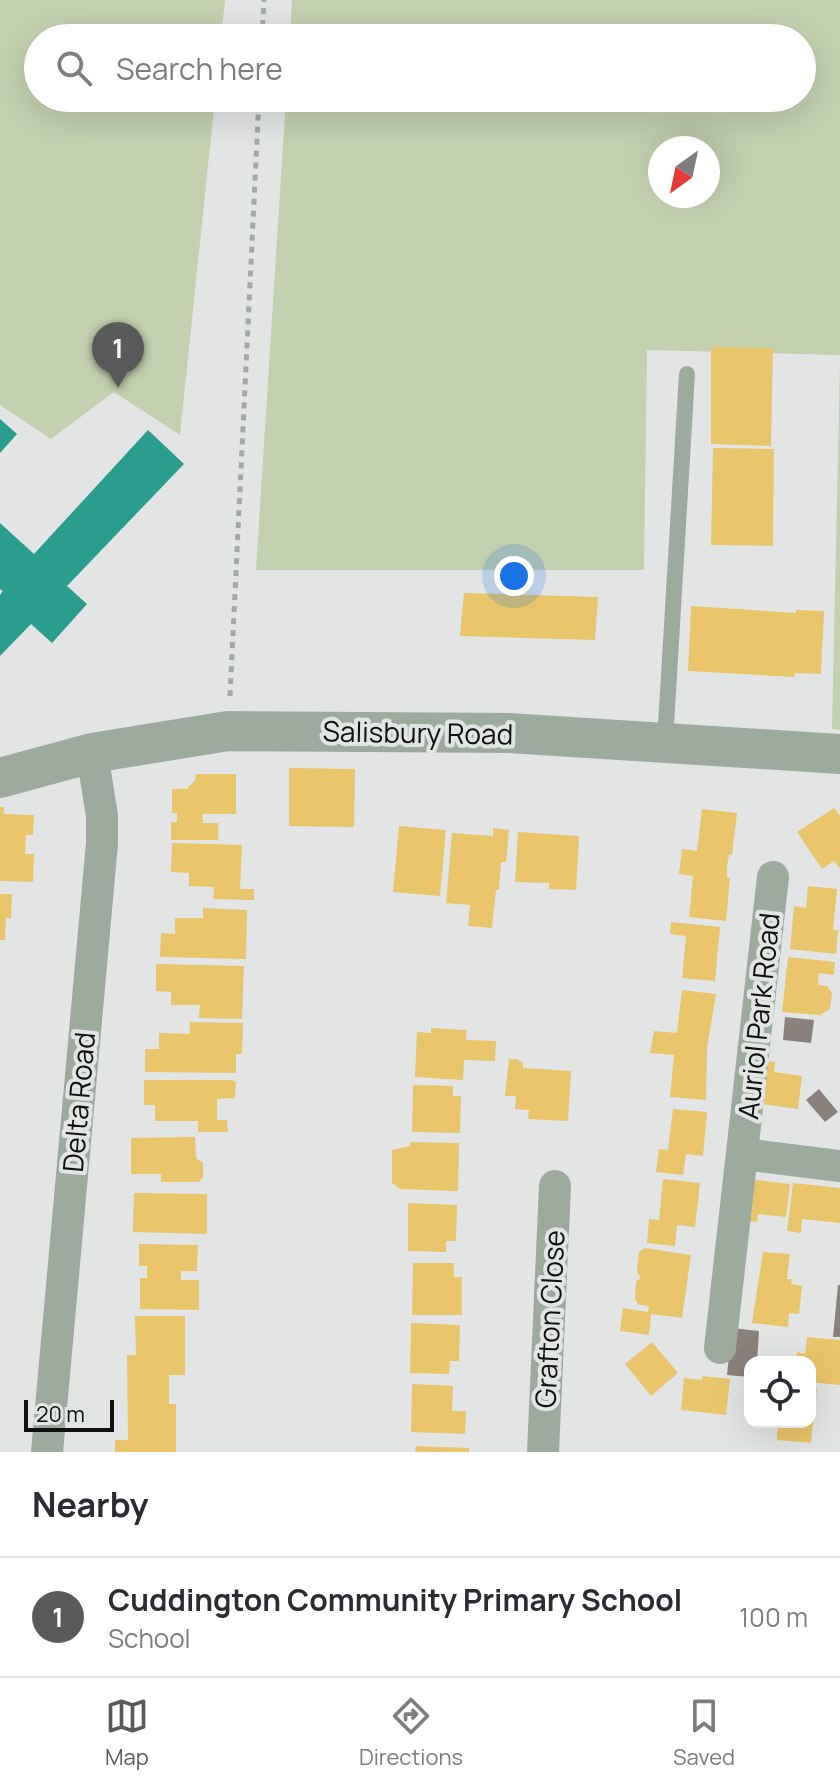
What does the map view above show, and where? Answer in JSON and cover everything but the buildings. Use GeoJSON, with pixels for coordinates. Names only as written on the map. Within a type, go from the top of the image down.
{"type":"FeatureCollection","features":[{"type":"Feature","properties":{"kind":"street","name":"Salisbury Road"},"geometry":{"type":"LineString","coordinates":[[0,778],[92,753],[228,731],[463,732],[840,754]]}},
{"type":"Feature","properties":{"kind":"street","name":"Delta Road"},"geometry":{"type":"LineString","coordinates":[[47,1452],[102,843],[102,816],[92,753]]}},
{"type":"Feature","properties":{"kind":"street","name":"Auriol Park Road"},"geometry":{"type":"LineString","coordinates":[[720,1348],[773,877]]}},
{"type":"Feature","properties":{"kind":"street","name":"Auriol Park Road"},"geometry":{"type":"LineString","coordinates":[[743,1154],[840,1166]]}},
{"type":"Feature","properties":{"kind":"street","name":"Grafton Close"},"geometry":{"type":"LineString","coordinates":[[543,1452],[555,1186]]}},
{"type":"Feature","properties":{"kind":"lane"},"geometry":{"type":"LineString","coordinates":[[665,742],[687,374]]}},
{"type":"Feature","properties":{"kind":"path"},"geometry":{"type":"LineString","coordinates":[[263,24],[264,0]]}},
{"type":"Feature","properties":{"kind":"path"},"geometry":{"type":"LineString","coordinates":[[228,731],[258,112]]}},
{"type":"Feature","properties":{"kind":"green space"},"geometry":{"type":"Polygon","coordinates":[[[0,0],[225,0],[222,24],[24,24],[24,112],[214,112],[180,435],[114,392],[51,439],[0,405],[0,0]]]}},
{"type":"Feature","properties":{"kind":"green space"},"geometry":{"type":"Polygon","coordinates":[[[292,0],[840,0],[840,355],[647,350],[644,570],[256,570],[285,112],[816,112],[816,24],[291,24],[292,0]]]}},
{"type":"Feature","properties":{"kind":"green space"},"geometry":{"type":"Polygon","coordinates":[[[840,362],[840,730],[832,729],[840,362]]]}},
{"type":"Feature","properties":{"kind":"place","name":"Cuddington Community Primary School"},"geometry":{"type":"Point","coordinates":[118,388]}}]}
